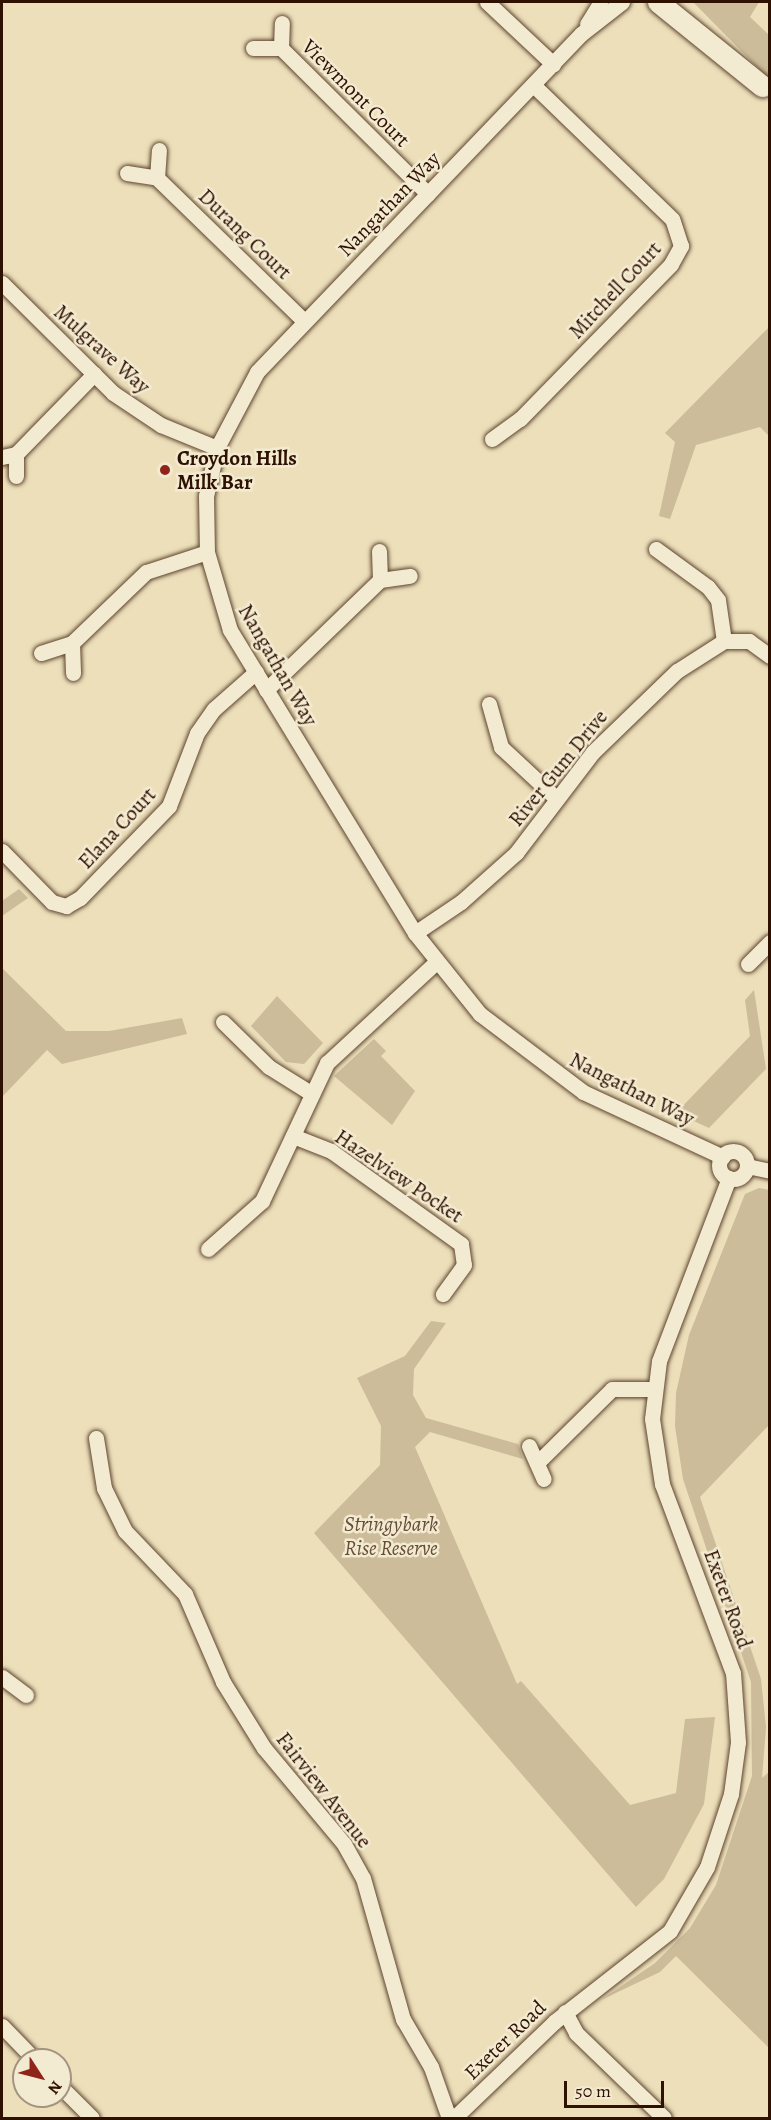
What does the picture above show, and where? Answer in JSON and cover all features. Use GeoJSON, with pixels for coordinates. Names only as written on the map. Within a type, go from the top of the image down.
{"type":"FeatureCollection","features":[{"type":"Feature","properties":{"kind":"main road"},"geometry":{"type":"LineString","coordinates":[[658,2],[766,90]]}},
{"type":"Feature","properties":{"kind":"main road"},"geometry":{"type":"LineString","coordinates":[[681,2],[766,90]]}},
{"type":"Feature","properties":{"kind":"street"},"geometry":{"type":"LineString","coordinates":[[488,2],[553,64]]}},
{"type":"Feature","properties":{"kind":"street","name":"Nangathan Way"},"geometry":{"type":"LineString","coordinates":[[601,2],[580,34],[553,64],[257,372],[217,448],[206,496],[207,552],[230,630],[415,933],[480,1014],[533,1059],[583,1092],[723,1157]]}},
{"type":"Feature","properties":{"kind":"street","name":"Nangathan Way"},"geometry":{"type":"LineString","coordinates":[[580,34],[622,2]]}},
{"type":"Feature","properties":{"kind":"street","name":"Viewmont Court"},"geometry":{"type":"LineString","coordinates":[[281,48],[282,23]]}},
{"type":"Feature","properties":{"kind":"street","name":"Viewmont Court"},"geometry":{"type":"LineString","coordinates":[[253,48],[281,48],[428,194]]}},
{"type":"Feature","properties":{"kind":"street","name":"Mitchell Court"},"geometry":{"type":"LineString","coordinates":[[492,439],[520,419],[671,264],[681,246],[672,219],[533,85]]}},
{"type":"Feature","properties":{"kind":"street"},"geometry":{"type":"LineString","coordinates":[[127,173],[157,178],[159,150]]}},
{"type":"Feature","properties":{"kind":"street","name":"Durang Court"},"geometry":{"type":"LineString","coordinates":[[157,178],[304,321]]}},
{"type":"Feature","properties":{"kind":"street","name":"Mulgrave Way"},"geometry":{"type":"LineString","coordinates":[[2,283],[94,374],[147,417],[217,448]]}},
{"type":"Feature","properties":{"kind":"street"},"geometry":{"type":"LineString","coordinates":[[16,476],[9,456],[94,374]]}},
{"type":"Feature","properties":{"kind":"street"},"geometry":{"type":"LineString","coordinates":[[656,549],[708,587],[718,600],[724,640],[749,641],[770,656]]}},
{"type":"Feature","properties":{"kind":"street"},"geometry":{"type":"LineString","coordinates":[[380,551],[380,580]]}},
{"type":"Feature","properties":{"kind":"street"},"geometry":{"type":"LineString","coordinates":[[41,653],[72,643],[146,572],[207,552]]}},
{"type":"Feature","properties":{"kind":"street"},"geometry":{"type":"LineString","coordinates":[[266,690],[380,580],[410,576]]}},
{"type":"Feature","properties":{"kind":"street","name":"River Gum Drive"},"geometry":{"type":"LineString","coordinates":[[415,933],[492,876],[641,702],[724,640]]}},
{"type":"Feature","properties":{"kind":"street"},"geometry":{"type":"LineString","coordinates":[[72,643],[73,673]]}},
{"type":"Feature","properties":{"kind":"street","name":"Elana Court"},"geometry":{"type":"LineString","coordinates":[[2,852],[52,902],[66,906],[80,898],[169,806],[197,733],[214,709],[256,672]]}},
{"type":"Feature","properties":{"kind":"street"},"geometry":{"type":"LineString","coordinates":[[489,704],[501,747],[557,799]]}},
{"type":"Feature","properties":{"kind":"street"},"geometry":{"type":"LineString","coordinates":[[748,964],[770,942]]}},
{"type":"Feature","properties":{"kind":"street"},"geometry":{"type":"LineString","coordinates":[[208,1249],[262,1202],[293,1136],[309,1092],[327,1063],[436,962]]}},
{"type":"Feature","properties":{"kind":"street"},"geometry":{"type":"LineString","coordinates":[[223,1022],[268,1067],[309,1092]]}},
{"type":"Feature","properties":{"kind":"street","name":"Hazelview Pocket"},"geometry":{"type":"LineString","coordinates":[[293,1136],[331,1151],[461,1244],[464,1265],[443,1294]]}},
{"type":"Feature","properties":{"kind":"street"},"geometry":{"type":"LineString","coordinates":[[747,1166],[741,1177],[729,1178],[720,1169],[723,1157],[738,1152],[747,1166],[770,1171]]}},
{"type":"Feature","properties":{"kind":"street","name":"Exeter Road"},"geometry":{"type":"LineString","coordinates":[[454,2118],[565,2012],[652,1948],[681,1915],[707,1867],[736,1771],[732,1672],[662,1484],[653,1438],[653,1389],[671,1323],[729,1178]]}},
{"type":"Feature","properties":{"kind":"street"},"geometry":{"type":"LineString","coordinates":[[537,1463],[612,1389],[653,1389]]}},
{"type":"Feature","properties":{"kind":"street","name":"Fairview Avenue"},"geometry":{"type":"LineString","coordinates":[[96,1438],[104,1488],[125,1532],[185,1594],[224,1682],[264,1748],[344,1844],[363,1878],[403,2019],[431,2067],[449,2118]]}},
{"type":"Feature","properties":{"kind":"street"},"geometry":{"type":"LineString","coordinates":[[529,1446],[544,1479]]}},
{"type":"Feature","properties":{"kind":"street"},"geometry":{"type":"LineString","coordinates":[[2,1677],[26,1695]]}},
{"type":"Feature","properties":{"kind":"street"},"geometry":{"type":"LineString","coordinates":[[565,2012],[576,2033],[664,2118]]}},
{"type":"Feature","properties":{"kind":"street"},"geometry":{"type":"LineString","coordinates":[[2,2026],[23,2048]]}},
{"type":"Feature","properties":{"kind":"street"},"geometry":{"type":"LineString","coordinates":[[72,2098],[92,2118]]}},
{"type":"Feature","properties":{"kind":"green space"},"geometry":{"type":"Polygon","coordinates":[[[693,2],[759,2],[750,17],[769,35],[769,79],[693,2]]]}},
{"type":"Feature","properties":{"kind":"green space"},"geometry":{"type":"Polygon","coordinates":[[[769,327],[769,436],[760,427],[696,445],[670,519],[659,516],[675,442],[665,433],[769,327]]]}},
{"type":"Feature","properties":{"kind":"green space"},"geometry":{"type":"Polygon","coordinates":[[[19,889],[28,898],[2,916],[2,901],[19,889]]]}},
{"type":"Feature","properties":{"kind":"green space"},"geometry":{"type":"Polygon","coordinates":[[[2,968],[66,1031],[109,1031],[182,1018],[187,1034],[62,1064],[47,1050],[2,1097],[2,968]]]}},
{"type":"Feature","properties":{"kind":"green space"},"geometry":{"type":"Polygon","coordinates":[[[754,990],[766,1069],[709,1128],[676,1113],[750,1036],[745,1000],[754,990]]]}},
{"type":"Feature","properties":{"kind":"green space"},"geometry":{"type":"Polygon","coordinates":[[[277,996],[323,1043],[304,1064],[286,1062],[251,1026],[277,996]]]}},
{"type":"Feature","properties":{"kind":"green space"},"geometry":{"type":"Polygon","coordinates":[[[374,1039],[386,1051],[381,1056],[415,1091],[392,1125],[334,1076],[374,1039]]]}},
{"type":"Feature","properties":{"kind":"green space"},"geometry":{"type":"Polygon","coordinates":[[[759,1188],[770,1190],[769,1425],[700,1497],[761,1679],[766,1727],[762,1778],[770,1771],[769,2048],[676,1956],[660,1972],[601,2000],[655,1963],[690,1928],[716,1885],[752,1776],[751,1682],[683,1479],[675,1426],[676,1393],[689,1335],[745,1194],[759,1188]]]}},
{"type":"Feature","properties":{"kind":"green space","name":"Stringybark Rise Reserve"},"geometry":{"type":"Polygon","coordinates":[[[431,1321],[446,1323],[414,1369],[413,1395],[426,1418],[518,1444],[523,1459],[430,1432],[415,1447],[517,1684],[521,1681],[630,1805],[676,1793],[685,1719],[715,1717],[704,1804],[664,1879],[636,1907],[314,1533],[380,1465],[381,1426],[357,1378],[405,1356],[431,1321]]]}},
{"type":"Feature","properties":{"kind":"place","name":"Croydon Hills Milk Bar"},"geometry":{"type":"Point","coordinates":[165,470]}}]}
